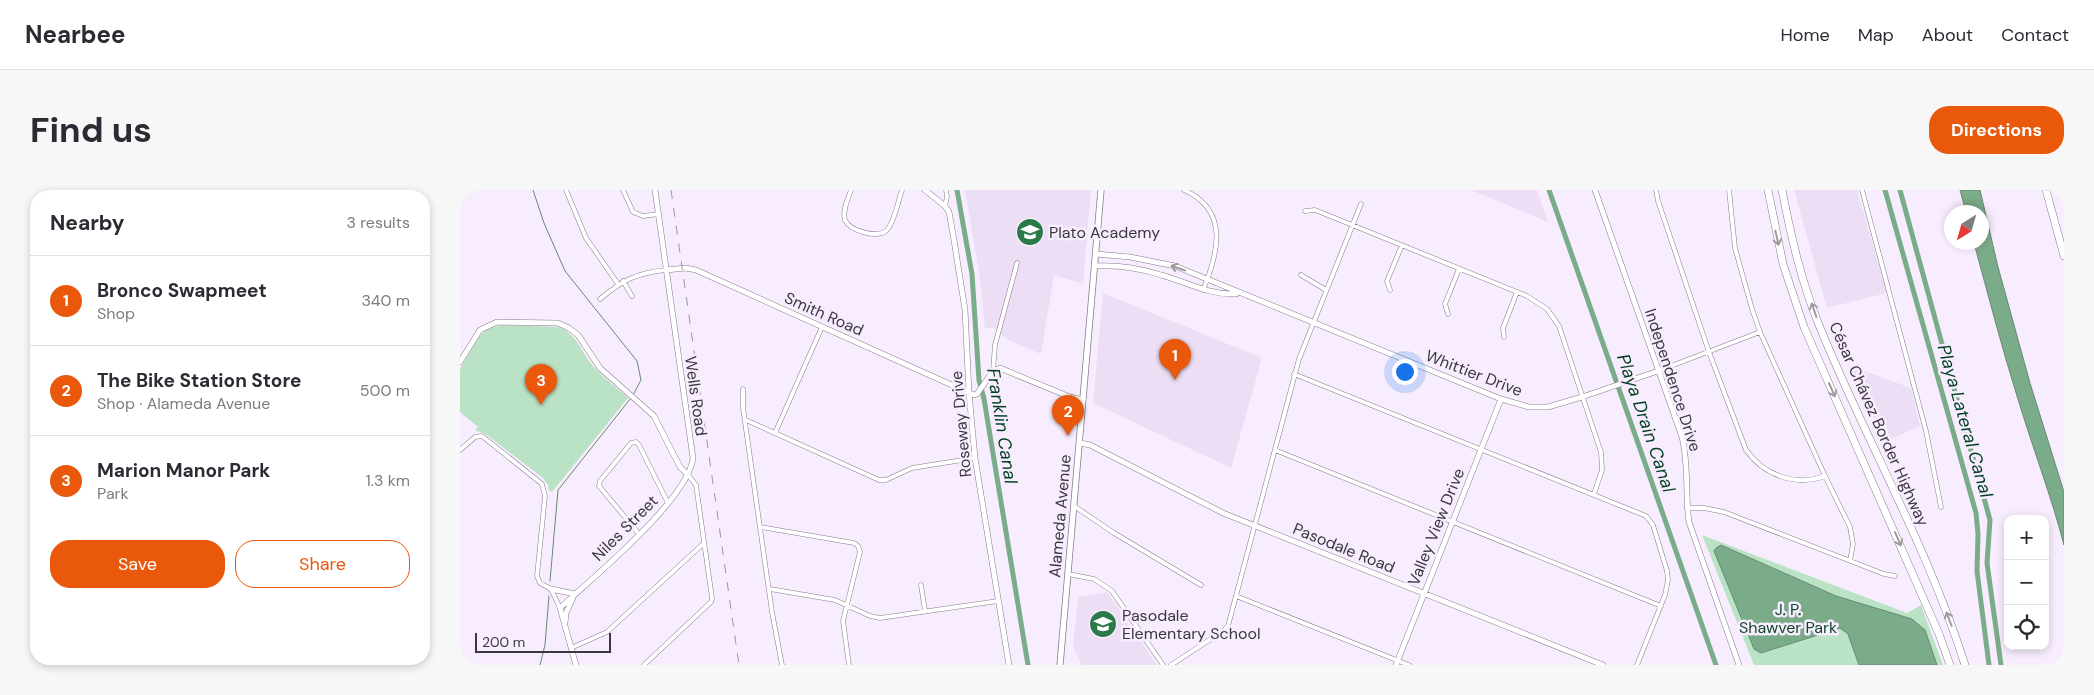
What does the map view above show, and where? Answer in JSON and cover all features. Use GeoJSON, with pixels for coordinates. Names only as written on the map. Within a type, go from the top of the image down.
{"type":"FeatureCollection","features":[{"type":"Feature","properties":{"kind":"highway","name":"César Chávez Border Highway"},"geometry":{"type":"LineString","coordinates":[[1768,190],[1783,264],[1804,327],[1925,600],[1950,665]]}},
{"type":"Feature","properties":{"kind":"highway","name":"César Chávez Border Highway"},"geometry":{"type":"LineString","coordinates":[[1784,190],[1787,217],[1800,269],[1819,324],[1947,613],[1965,665]]}},
{"type":"Feature","properties":{"kind":"highway"},"geometry":{"type":"LineString","coordinates":[[2046,190],[2064,256]]}},
{"type":"Feature","properties":{"kind":"main road","name":"Alameda Avenue"},"geometry":{"type":"LineString","coordinates":[[1060,665],[1101,190]]}},
{"type":"Feature","properties":{"kind":"street"},"geometry":{"type":"LineString","coordinates":[[566,190],[586,238],[618,284]]}},
{"type":"Feature","properties":{"kind":"street"},"geometry":{"type":"LineString","coordinates":[[623,190],[633,212],[643,216],[658,214]]}},
{"type":"Feature","properties":{"kind":"street","name":"Wells Road"},"geometry":{"type":"LineString","coordinates":[[656,190],[693,458],[688,476]]}},
{"type":"Feature","properties":{"kind":"street"},"geometry":{"type":"LineString","coordinates":[[851,190],[845,210],[846,220],[852,227],[877,235],[885,232],[890,226],[902,190]]}},
{"type":"Feature","properties":{"kind":"street"},"geometry":{"type":"LineString","coordinates":[[925,190],[945,206],[946,190]]}},
{"type":"Feature","properties":{"kind":"street"},"geometry":{"type":"LineString","coordinates":[[1184,190],[1202,201],[1215,219],[1216,234],[1213,261],[1203,290]]}},
{"type":"Feature","properties":{"kind":"street","name":"Independence Drive"},"geometry":{"type":"LineString","coordinates":[[1595,190],[1685,449],[1687,508],[1691,532],[1739,665]]}},
{"type":"Feature","properties":{"kind":"street"},"geometry":{"type":"LineString","coordinates":[[1656,190],[1658,201],[1709,352],[1743,446],[1756,462],[1770,472],[1786,479],[1804,480],[1826,476]]}},
{"type":"Feature","properties":{"kind":"street"},"geometry":{"type":"LineString","coordinates":[[1729,190],[1731,228],[1739,268],[1760,332],[1850,527],[1853,544],[1850,561]]}},
{"type":"Feature","properties":{"kind":"street"},"geometry":{"type":"LineString","coordinates":[[1862,190],[1926,430],[1941,507]]}},
{"type":"Feature","properties":{"kind":"street"},"geometry":{"type":"LineString","coordinates":[[1171,665],[1224,631],[1228,626],[1294,374],[1361,204]]}},
{"type":"Feature","properties":{"kind":"street","name":"Roseway Drive"},"geometry":{"type":"LineString","coordinates":[[945,206],[949,212],[965,310],[969,393],[975,458],[1009,665]]}},
{"type":"Feature","properties":{"kind":"street"},"geometry":{"type":"LineString","coordinates":[[1305,211],[1314,210],[1325,214],[1516,292],[1542,305],[1556,321],[1601,452],[1602,470],[1594,494]]}},
{"type":"Feature","properties":{"kind":"street"},"geometry":{"type":"LineString","coordinates":[[1390,290],[1387,281],[1402,245]]}},
{"type":"Feature","properties":{"kind":"street","name":"Whittier Drive"},"geometry":{"type":"LineString","coordinates":[[1096,254],[1174,266],[1501,399],[1529,407],[1548,407],[1582,398],[1760,332]]}},
{"type":"Feature","properties":{"kind":"street"},"geometry":{"type":"LineString","coordinates":[[969,393],[974,395],[979,392],[993,371],[995,345],[1017,263]]}},
{"type":"Feature","properties":{"kind":"street","name":"Whittier Drive"},"geometry":{"type":"LineString","coordinates":[[1094,266],[1111,266],[1145,271],[1203,290],[1221,294],[1239,294]]}},
{"type":"Feature","properties":{"kind":"street","name":"Smith Road"},"geometry":{"type":"LineString","coordinates":[[666,270],[686,268],[696,270],[969,393]]}},
{"type":"Feature","properties":{"kind":"street"},"geometry":{"type":"LineString","coordinates":[[1448,314],[1445,304],[1459,269]]}},
{"type":"Feature","properties":{"kind":"street"},"geometry":{"type":"LineString","coordinates":[[600,299],[618,284],[641,273],[666,270]]}},
{"type":"Feature","properties":{"kind":"street"},"geometry":{"type":"LineString","coordinates":[[1301,275],[1326,290]]}},
{"type":"Feature","properties":{"kind":"street"},"geometry":{"type":"LineString","coordinates":[[623,281],[632,296]]}},
{"type":"Feature","properties":{"kind":"street"},"geometry":{"type":"LineString","coordinates":[[1504,337],[1503,328],[1516,292]]}},
{"type":"Feature","properties":{"kind":"street"},"geometry":{"type":"LineString","coordinates":[[460,362],[476,335],[491,324],[497,322],[558,323],[575,332],[600,368],[632,395],[658,421],[680,466],[696,485],[712,594],[711,602],[644,665]]}},
{"type":"Feature","properties":{"kind":"street"},"geometry":{"type":"LineString","coordinates":[[775,434],[822,327]]}},
{"type":"Feature","properties":{"kind":"street"},"geometry":{"type":"LineString","coordinates":[[993,371],[1003,369],[1070,397],[1083,400]]}},
{"type":"Feature","properties":{"kind":"street"},"geometry":{"type":"LineString","coordinates":[[1294,374],[1646,516],[1653,525],[1667,571],[1667,588],[1637,665]]}},
{"type":"Feature","properties":{"kind":"street"},"geometry":{"type":"LineString","coordinates":[[744,389],[743,408],[775,633],[782,665]]}},
{"type":"Feature","properties":{"kind":"street","name":"Valley View Drive"},"geometry":{"type":"LineString","coordinates":[[1396,663],[1501,399]]}},
{"type":"Feature","properties":{"kind":"street"},"geometry":{"type":"LineString","coordinates":[[746,420],[879,480],[886,480],[912,468],[975,458]]}},
{"type":"Feature","properties":{"kind":"street"},"geometry":{"type":"LineString","coordinates":[[460,450],[475,437],[483,436],[542,484],[545,496],[537,576],[540,582],[551,589],[575,594],[566,613],[565,628]]}},
{"type":"Feature","properties":{"kind":"street"},"geometry":{"type":"LineString","coordinates":[[639,534],[598,486],[631,443],[636,442],[639,445],[668,503]]}},
{"type":"Feature","properties":{"kind":"street","name":"Pasodale Road"},"geometry":{"type":"LineString","coordinates":[[1080,444],[1090,445],[1223,513],[1603,665]]}},
{"type":"Feature","properties":{"kind":"street"},"geometry":{"type":"LineString","coordinates":[[1275,450],[1661,606]]}},
{"type":"Feature","properties":{"kind":"street","name":"Niles Street"},"geometry":{"type":"LineString","coordinates":[[560,608],[656,518],[688,476]]}},
{"type":"Feature","properties":{"kind":"street"},"geometry":{"type":"LineString","coordinates":[[1074,506],[1114,533],[1201,585]]}},
{"type":"Feature","properties":{"kind":"street"},"geometry":{"type":"LineString","coordinates":[[1687,508],[1704,508],[1724,512],[1884,574],[1895,576]]}},
{"type":"Feature","properties":{"kind":"street"},"geometry":{"type":"LineString","coordinates":[[760,527],[840,540],[854,543],[858,546],[860,552],[843,626],[849,665]]}},
{"type":"Feature","properties":{"kind":"street"},"geometry":{"type":"LineString","coordinates":[[571,648],[607,632],[704,542]]}},
{"type":"Feature","properties":{"kind":"street"},"geometry":{"type":"LineString","coordinates":[[1068,574],[1094,579],[1112,591],[1164,665]]}},
{"type":"Feature","properties":{"kind":"street"},"geometry":{"type":"LineString","coordinates":[[921,585],[925,610]]}},
{"type":"Feature","properties":{"kind":"street"},"geometry":{"type":"LineString","coordinates":[[551,589],[560,608],[576,665]]}},
{"type":"Feature","properties":{"kind":"street"},"geometry":{"type":"LineString","coordinates":[[770,589],[835,600],[875,618],[998,601]]}},
{"type":"Feature","properties":{"kind":"street"},"geometry":{"type":"LineString","coordinates":[[1236,596],[1396,663],[1409,665]]}},
{"type":"Feature","properties":{"kind":"shaded area","name":"Plato Academy"},"geometry":{"type":"Polygon","coordinates":[[[965,190],[1091,190],[1083,284],[1054,275],[1041,354],[1008,340],[994,328],[985,328],[980,279],[965,190]]]}},
{"type":"Feature","properties":{"kind":"shaded area"},"geometry":{"type":"Polygon","coordinates":[[[1471,190],[1537,190],[1548,222],[1471,190]]]}},
{"type":"Feature","properties":{"kind":"shaded area"},"geometry":{"type":"Polygon","coordinates":[[[1794,190],[1857,190],[1887,293],[1827,308],[1794,190]]]}},
{"type":"Feature","properties":{"kind":"shaded area"},"geometry":{"type":"Polygon","coordinates":[[[1960,190],[1980,190],[1984,205],[1964,205],[1960,190]]]}},
{"type":"Feature","properties":{"kind":"shaded area"},"geometry":{"type":"Polygon","coordinates":[[[1989,228],[2030,383],[2064,492],[2064,545],[2011,377],[1976,250],[1989,250],[1989,228]]]}},
{"type":"Feature","properties":{"kind":"shaded area"},"geometry":{"type":"Polygon","coordinates":[[[1103,293],[1262,358],[1231,468],[1093,403],[1103,293]]]}},
{"type":"Feature","properties":{"kind":"shaded area"},"geometry":{"type":"Polygon","coordinates":[[[1848,365],[1911,388],[1920,426],[1885,442],[1848,365]]]}},
{"type":"Feature","properties":{"kind":"shaded area","name":"J. P. Shawver Park"},"geometry":{"type":"Polygon","coordinates":[[[1721,545],[1836,596],[1912,619],[1925,630],[1937,665],[1859,665],[1848,634],[1840,628],[1761,653],[1754,649],[1714,551],[1721,545]]]}},
{"type":"Feature","properties":{"kind":"shaded area","name":"Pasodale Elementary School"},"geometry":{"type":"Polygon","coordinates":[[[1107,592],[1157,665],[1082,665],[1073,647],[1078,597],[1107,592]]]}},
{"type":"Feature","properties":{"kind":"green space"},"geometry":{"type":"Polygon","coordinates":[[[501,325],[559,327],[566,330],[590,363],[628,398],[552,492],[543,478],[487,435],[475,430],[478,427],[460,412],[460,369],[479,337],[486,330],[501,325]]]}},
{"type":"Feature","properties":{"kind":"green space","name":"J. P. Shawver Park"},"geometry":{"type":"Polygon","coordinates":[[[1702,535],[1907,613],[1921,605],[1943,665],[1754,665],[1702,535]]]}},
{"type":"Feature","properties":{"kind":"waterway"},"geometry":{"type":"LineString","coordinates":[[533,190],[544,223],[565,271],[637,361],[641,380],[633,395]]}},
{"type":"Feature","properties":{"kind":"waterway","name":"Franklin Canal"},"geometry":{"type":"LineString","coordinates":[[957,190],[972,274],[979,380],[984,399],[1028,665]]}},
{"type":"Feature","properties":{"kind":"waterway","name":"Playa Drain Canal"},"geometry":{"type":"LineString","coordinates":[[1549,190],[1716,665]]}},
{"type":"Feature","properties":{"kind":"waterway","name":"Playa Lateral Canal"},"geometry":{"type":"LineString","coordinates":[[1885,190],[1976,513],[1978,534],[1977,571],[1989,665]]}},
{"type":"Feature","properties":{"kind":"waterway"},"geometry":{"type":"LineString","coordinates":[[1900,190],[1990,520],[1987,563],[2001,665]]}},
{"type":"Feature","properties":{"kind":"waterway"},"geometry":{"type":"LineString","coordinates":[[550,581],[558,490],[631,398]]}},
{"type":"Feature","properties":{"kind":"waterway"},"geometry":{"type":"LineString","coordinates":[[540,665],[545,645],[549,596]]}},
{"type":"Feature","properties":{"kind":"railway"},"geometry":{"type":"LineString","coordinates":[[671,190],[739,665]]}},
{"type":"Feature","properties":{"kind":"place","name":"Plato Academy"},"geometry":{"type":"Point","coordinates":[1030,232]}},
{"type":"Feature","properties":{"kind":"place","name":"Bronco Swapmeet"},"geometry":{"type":"Point","coordinates":[1175,380]}},
{"type":"Feature","properties":{"kind":"place","name":"Marion Manor Park"},"geometry":{"type":"Point","coordinates":[541,405]}},
{"type":"Feature","properties":{"kind":"place","name":"The Bike Station Store"},"geometry":{"type":"Point","coordinates":[1068,436]}},
{"type":"Feature","properties":{"kind":"place","name":"Pasodale Elementary School"},"geometry":{"type":"Point","coordinates":[1103,624]}}]}
